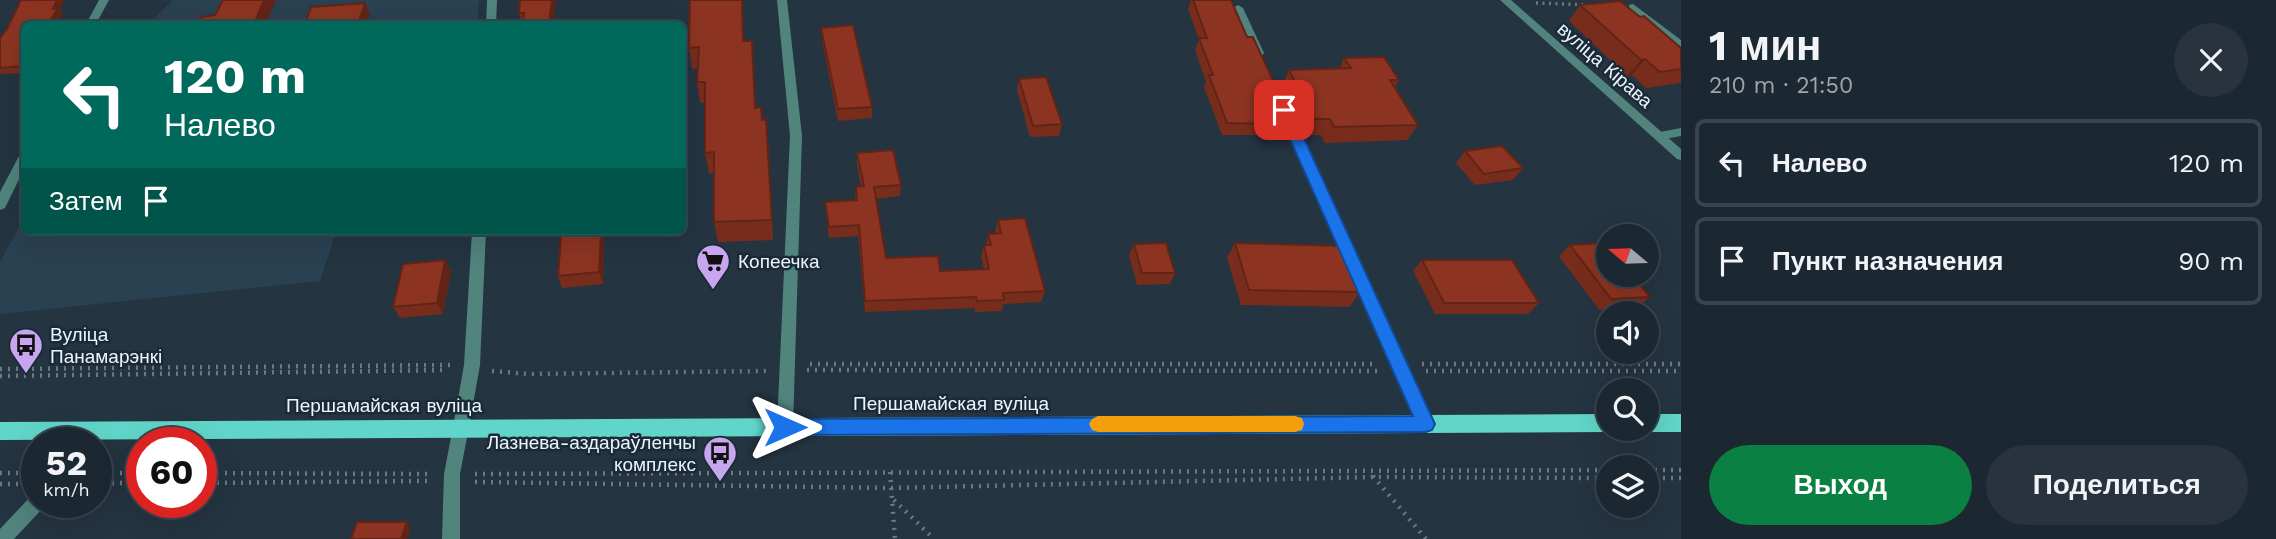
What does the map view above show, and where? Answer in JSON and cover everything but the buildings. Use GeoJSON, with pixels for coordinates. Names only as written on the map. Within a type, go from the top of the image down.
{"type":"FeatureCollection","features":[{"type":"Feature","properties":{"kind":"main road","name":"Першамайская вуліца"},"geometry":{"type":"LineString","coordinates":[[112,435],[461,427],[1596,423]]}},
{"type":"Feature","properties":{"kind":"main road"},"geometry":{"type":"LineString","coordinates":[[1659,423],[1681,423]]}},
{"type":"Feature","properties":{"kind":"main road","name":"Першамайская вуліца"},"geometry":{"type":"LineString","coordinates":[[0,431],[21,432]]}},
{"type":"Feature","properties":{"kind":"street"},"geometry":{"type":"LineString","coordinates":[[93,21],[104,0]]}},
{"type":"Feature","properties":{"kind":"street"},"geometry":{"type":"LineString","coordinates":[[491,21],[492,0]]}},
{"type":"Feature","properties":{"kind":"street"},"geometry":{"type":"LineString","coordinates":[[782,0],[796,136],[785,427]]}},
{"type":"Feature","properties":{"kind":"street","name":"вуліца Кірава"},"geometry":{"type":"LineString","coordinates":[[1505,0],[1681,156]]}},
{"type":"Feature","properties":{"kind":"street"},"geometry":{"type":"LineString","coordinates":[[1633,7],[1681,46]]}},
{"type":"Feature","properties":{"kind":"street"},"geometry":{"type":"LineString","coordinates":[[1238,8],[1267,72]]}},
{"type":"Feature","properties":{"kind":"street"},"geometry":{"type":"LineString","coordinates":[[1279,97],[1426,424]]}},
{"type":"Feature","properties":{"kind":"street"},"geometry":{"type":"LineString","coordinates":[[1658,136],[1681,132]]}},
{"type":"Feature","properties":{"kind":"street"},"geometry":{"type":"LineString","coordinates":[[0,205],[21,163]]}},
{"type":"Feature","properties":{"kind":"street"},"geometry":{"type":"LineString","coordinates":[[451,539],[452,478],[472,367],[480,235]]}},
{"type":"Feature","properties":{"kind":"street"},"geometry":{"type":"LineString","coordinates":[[2,539],[22,518]]}},
{"type":"Feature","properties":{"kind":"path"},"geometry":{"type":"LineString","coordinates":[[1529,2],[1633,7]]}},
{"type":"Feature","properties":{"kind":"path"},"geometry":{"type":"LineString","coordinates":[[1402,368],[1681,364]]}},
{"type":"Feature","properties":{"kind":"path"},"geometry":{"type":"LineString","coordinates":[[0,376],[472,367]]}},
{"type":"Feature","properties":{"kind":"path"},"geometry":{"type":"LineString","coordinates":[[0,369],[472,367],[527,374],[788,367],[1681,371]]}},
{"type":"Feature","properties":{"kind":"path"},"geometry":{"type":"LineString","coordinates":[[1368,470],[1426,539]]}},
{"type":"Feature","properties":{"kind":"path"},"geometry":{"type":"LineString","coordinates":[[217,483],[890,472],[1596,470]]}},
{"type":"Feature","properties":{"kind":"path"},"geometry":{"type":"LineString","coordinates":[[1659,470],[1681,470]]}},
{"type":"Feature","properties":{"kind":"path"},"geometry":{"type":"LineString","coordinates":[[890,472],[895,539]]}},
{"type":"Feature","properties":{"kind":"path"},"geometry":{"type":"LineString","coordinates":[[0,473],[21,473]]}},
{"type":"Feature","properties":{"kind":"path"},"geometry":{"type":"LineString","coordinates":[[217,473],[891,488],[1374,477],[1596,478]]}},
{"type":"Feature","properties":{"kind":"path"},"geometry":{"type":"LineString","coordinates":[[1659,478],[1681,478]]}},
{"type":"Feature","properties":{"kind":"path"},"geometry":{"type":"LineString","coordinates":[[893,499],[934,539]]}},
{"type":"Feature","properties":{"kind":"shaded area"},"geometry":{"type":"Polygon","coordinates":[[[173,0],[479,0],[477,21],[151,21],[173,0]]]}},
{"type":"Feature","properties":{"kind":"shaded area"},"geometry":{"type":"Polygon","coordinates":[[[21,224],[21,235],[358,235],[334,238],[320,281],[0,314],[0,262],[21,224]]]}},
{"type":"Feature","properties":{"kind":"slow traffic"},"geometry":{"type":"LineString","coordinates":[[1098,424],[1295,424]]}},
{"type":"Feature","properties":{"kind":"place","name":"Копеечка"},"geometry":{"type":"Point","coordinates":[713,291]}},
{"type":"Feature","properties":{"kind":"place","name":"Вуліца Панамарэнкі"},"geometry":{"type":"Point","coordinates":[26,375]}},
{"type":"Feature","properties":{"kind":"place","name":"Лазнева-аздараўленчы комплекс"},"geometry":{"type":"Point","coordinates":[720,483]}},
{"type":"Feature","properties":{"kind":"route"},"geometry":{"type":"LineString","coordinates":[[785,427],[1426,424],[1284,110]]}}]}
